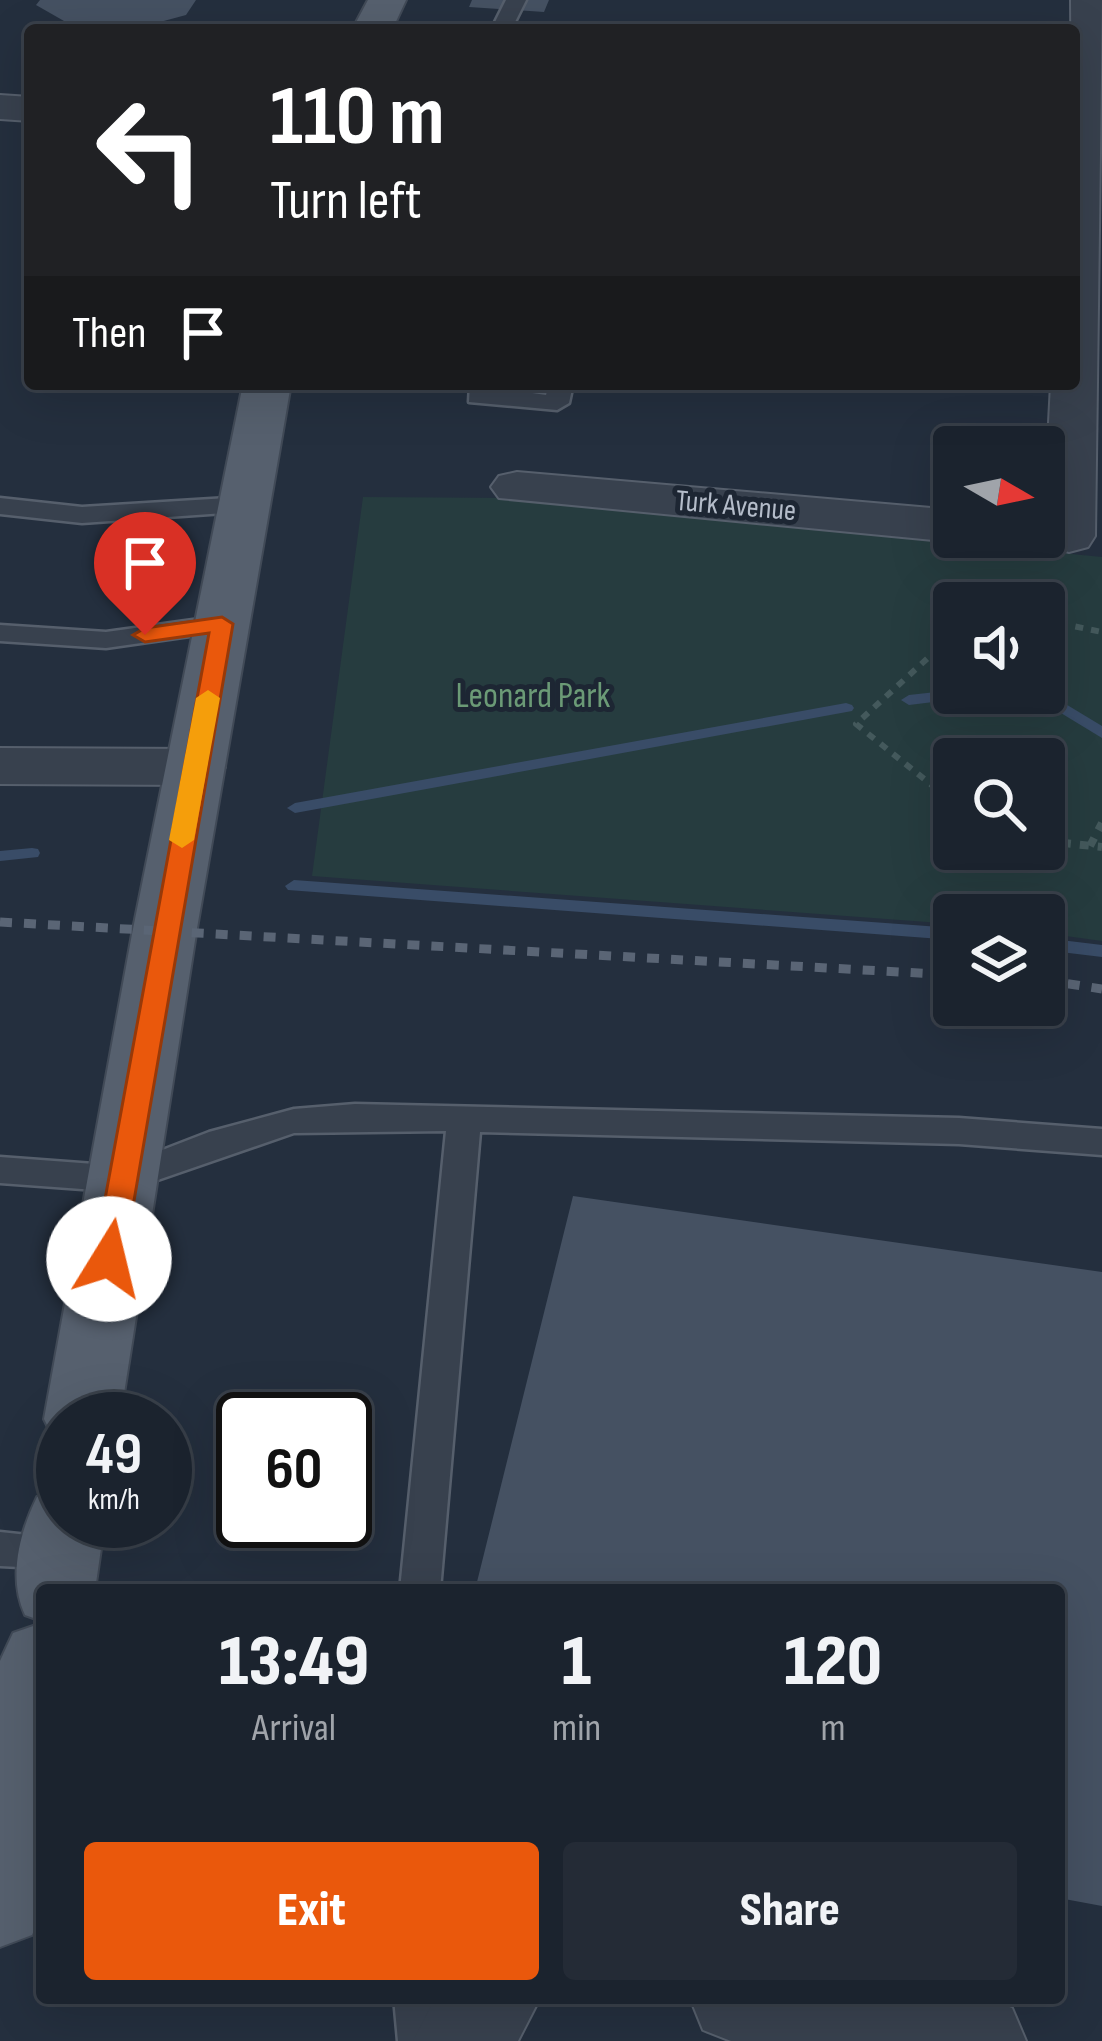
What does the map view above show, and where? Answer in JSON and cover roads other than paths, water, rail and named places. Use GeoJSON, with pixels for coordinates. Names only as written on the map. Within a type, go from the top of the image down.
{"type":"FeatureCollection","features":[{"type":"Feature","properties":{"kind":"main road"},"geometry":{"type":"LineString","coordinates":[[87,1392],[266,390]]}},
{"type":"Feature","properties":{"kind":"main road"},"geometry":{"type":"LineString","coordinates":[[0,1905],[36,1694]]}},
{"type":"Feature","properties":{"kind":"street"},"geometry":{"type":"LineString","coordinates":[[1080,310],[1090,0]]}},
{"type":"Feature","properties":{"kind":"street"},"geometry":{"type":"LineString","coordinates":[[1072,536],[1077,390]]}},
{"type":"Feature","properties":{"kind":"street","name":"Turk Avenue"},"geometry":{"type":"LineString","coordinates":[[517,487],[933,524]]}},
{"type":"Feature","properties":{"kind":"street"},"geometry":{"type":"LineString","coordinates":[[0,766],[195,767]]}},
{"type":"Feature","properties":{"kind":"street"},"geometry":{"type":"LineString","coordinates":[[460,2041],[489,2004]]}},
{"type":"Feature","properties":{"kind":"street"},"geometry":{"type":"LineString","coordinates":[[770,2004],[980,2041]]}},
{"type":"Feature","properties":{"kind":"lane"},"geometry":{"type":"LineString","coordinates":[[480,390],[478,397],[557,403],[560,390]]}},
{"type":"Feature","properties":{"kind":"lane"},"geometry":{"type":"LineString","coordinates":[[0,506],[82,515],[244,505]]}},
{"type":"Feature","properties":{"kind":"lane"},"geometry":{"type":"LineString","coordinates":[[0,633],[106,640],[222,624]]}},
{"type":"Feature","properties":{"kind":"lane"},"geometry":{"type":"LineString","coordinates":[[421,1584],[464,1118]]}},
{"type":"Feature","properties":{"kind":"lane"},"geometry":{"type":"LineString","coordinates":[[0,1170],[123,1178],[221,1141],[294,1121],[464,1118],[914,1130],[1102,1142]]}},
{"type":"Feature","properties":{"kind":"lane"},"geometry":{"type":"LineString","coordinates":[[418,2004],[421,2041]]}},
{"type":"Feature","properties":{"kind":"lane"},"geometry":{"type":"LineString","coordinates":[[512,2041],[519,2004]]}},
{"type":"Feature","properties":{"kind":"waterway"},"geometry":{"type":"LineString","coordinates":[[909,700],[933,697]]}},
{"type":"Feature","properties":{"kind":"waterway"},"geometry":{"type":"LineString","coordinates":[[295,808],[846,708]]}},
{"type":"Feature","properties":{"kind":"waterway"},"geometry":{"type":"LineString","coordinates":[[1065,711],[1102,733]]}},
{"type":"Feature","properties":{"kind":"waterway"},"geometry":{"type":"LineString","coordinates":[[0,856],[32,853]]}},
{"type":"Feature","properties":{"kind":"waterway"},"geometry":{"type":"LineString","coordinates":[[294,886],[933,932]]}},
{"type":"Feature","properties":{"kind":"waterway"},"geometry":{"type":"LineString","coordinates":[[1065,947],[1102,951]]}},
{"type":"Feature","properties":{"kind":"railway"},"geometry":{"type":"LineString","coordinates":[[0,922],[933,974]]}},
{"type":"Feature","properties":{"kind":"railway"},"geometry":{"type":"LineString","coordinates":[[1065,983],[1102,989]]}},
{"type":"Feature","properties":{"kind":"park label","name":"Leonard Park"},"geometry":{"type":"Point","coordinates":[533,696]}}]}
